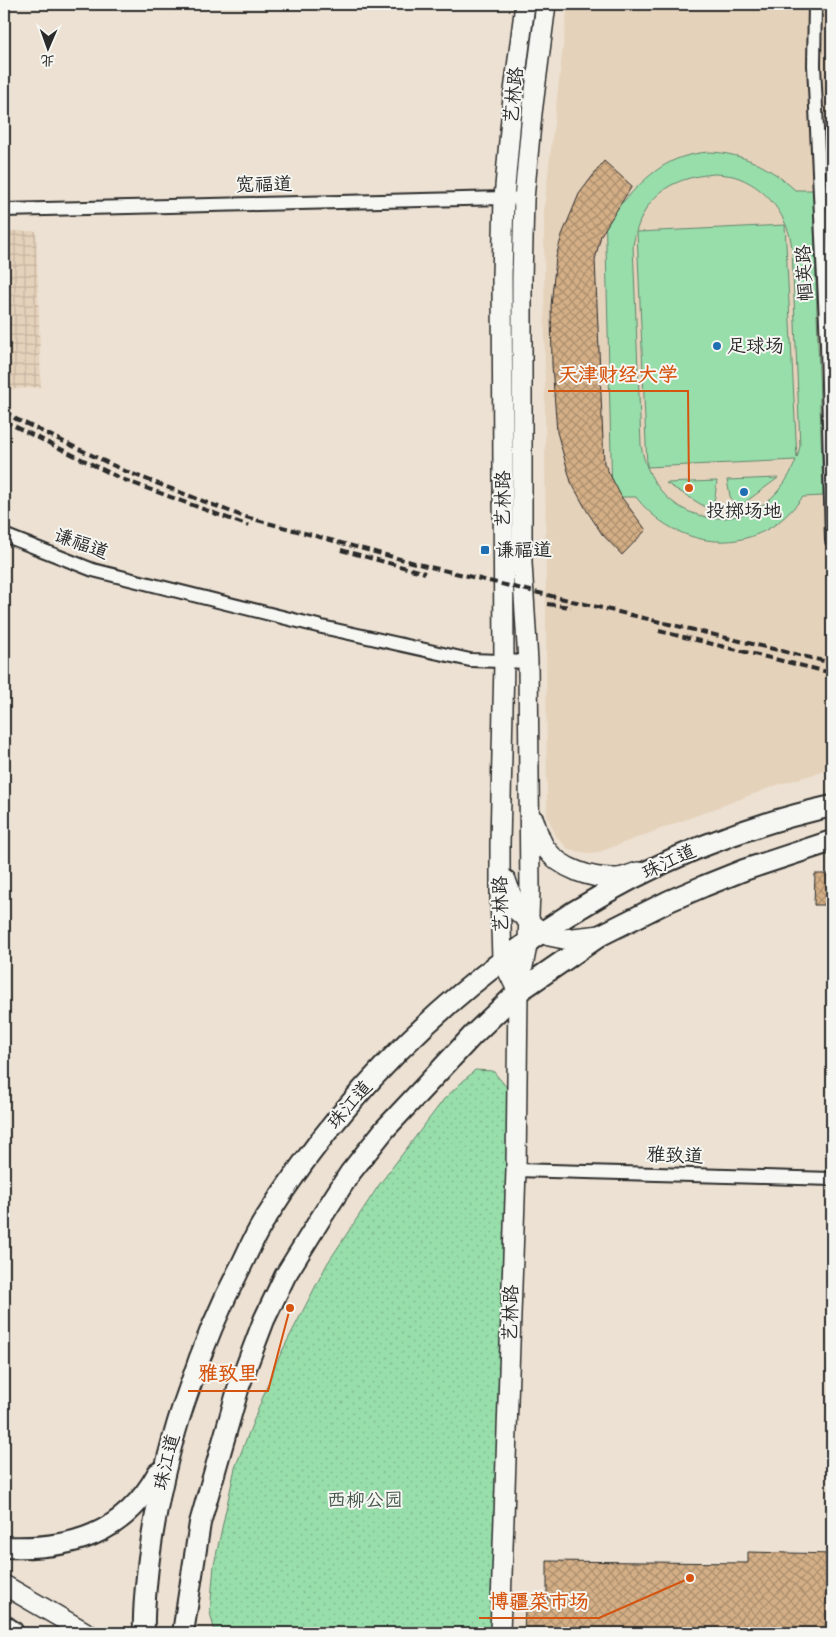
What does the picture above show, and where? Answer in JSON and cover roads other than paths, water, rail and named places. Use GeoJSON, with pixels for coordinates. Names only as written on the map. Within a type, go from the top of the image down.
{"type":"FeatureCollection","features":[{"type":"Feature","properties":{"kind":"highway"},"geometry":{"type":"LineString","coordinates":[[4,1628],[11,1633]]}},
{"type":"Feature","properties":{"kind":"main road","name":"珠江道"},"geometry":{"type":"LineString","coordinates":[[144,1633],[145,1595],[155,1511],[178,1418],[208,1335],[260,1227],[299,1168],[327,1131],[393,1056],[435,1015],[532,932],[654,867],[705,845],[749,829],[832,806]]}},
{"type":"Feature","properties":{"kind":"main road","name":"珠江道"},"geometry":{"type":"LineString","coordinates":[[183,1633],[200,1523],[224,1435],[264,1320],[285,1276],[350,1173],[384,1129],[518,992],[601,935],[704,886],[752,867],[832,841]]}},
{"type":"Feature","properties":{"kind":"main road"},"geometry":{"type":"LineString","coordinates":[[4,1547],[60,1545],[83,1539],[116,1523],[142,1499],[168,1454]]}},
{"type":"Feature","properties":{"kind":"street","name":"艺林路"},"geometry":{"type":"LineString","coordinates":[[518,992],[502,959],[500,844],[504,662],[502,276],[504,198],[512,108],[525,4]]}},
{"type":"Feature","properties":{"kind":"street","name":"艺林路"},"geometry":{"type":"LineString","coordinates":[[500,1633],[516,1170],[518,992],[532,932],[528,662],[522,563],[522,278],[524,199],[530,130],[546,4]]}},
{"type":"Feature","properties":{"kind":"street","name":"帼英路"},"geometry":{"type":"LineString","coordinates":[[815,4],[814,65],[827,344],[832,541]]}},
{"type":"Feature","properties":{"kind":"street","name":"宽福道"},"geometry":{"type":"LineString","coordinates":[[4,210],[524,199]]}},
{"type":"Feature","properties":{"kind":"street","name":"谦福道"},"geometry":{"type":"LineString","coordinates":[[4,535],[93,570],[322,626],[470,660],[528,662]]}},
{"type":"Feature","properties":{"kind":"street"},"geometry":{"type":"LineString","coordinates":[[530,797],[538,835],[546,849],[568,867],[596,876],[618,878],[654,867]]}},
{"type":"Feature","properties":{"kind":"street"},"geometry":{"type":"LineString","coordinates":[[500,844],[506,880],[511,896],[518,911],[532,932],[564,939],[601,935]]}},
{"type":"Feature","properties":{"kind":"street","name":"雅致道"},"geometry":{"type":"LineString","coordinates":[[516,1170],[832,1179]]}},
{"type":"Feature","properties":{"kind":"street"},"geometry":{"type":"LineString","coordinates":[[4,1584],[87,1633]]}},
{"type":"Feature","properties":{"kind":"railway"},"geometry":{"type":"LineString","coordinates":[[4,411],[16,419],[125,471],[242,516],[426,566],[832,663]]}},
{"type":"Feature","properties":{"kind":"railway"},"geometry":{"type":"LineString","coordinates":[[4,421],[122,479],[249,526]]}},
{"type":"Feature","properties":{"kind":"railway"},"geometry":{"type":"LineString","coordinates":[[341,550],[425,573]]}},
{"type":"Feature","properties":{"kind":"railway"},"geometry":{"type":"LineString","coordinates":[[547,604],[571,607]]}},
{"type":"Feature","properties":{"kind":"railway"},"geometry":{"type":"LineString","coordinates":[[659,631],[832,673]]}},
{"type":"Feature","properties":{"kind":"place","name":"足球场"},"geometry":{"type":"Point","coordinates":[717,346]}},
{"type":"Feature","properties":{"kind":"place","name":"天津财经大学"},"geometry":{"type":"Point","coordinates":[689,488]}},
{"type":"Feature","properties":{"kind":"place","name":"投掷场地"},"geometry":{"type":"Point","coordinates":[744,492]}},
{"type":"Feature","properties":{"kind":"place","name":"谦福道"},"geometry":{"type":"Point","coordinates":[485,550]}},
{"type":"Feature","properties":{"kind":"place","name":"雅致里"},"geometry":{"type":"Point","coordinates":[290,1308]}},
{"type":"Feature","properties":{"kind":"place","name":"博疆菜市场"},"geometry":{"type":"Point","coordinates":[690,1578]}},
{"type":"Feature","properties":{"kind":"park label","name":"西柳公园"},"geometry":{"type":"Point","coordinates":[365,1500]}}]}
